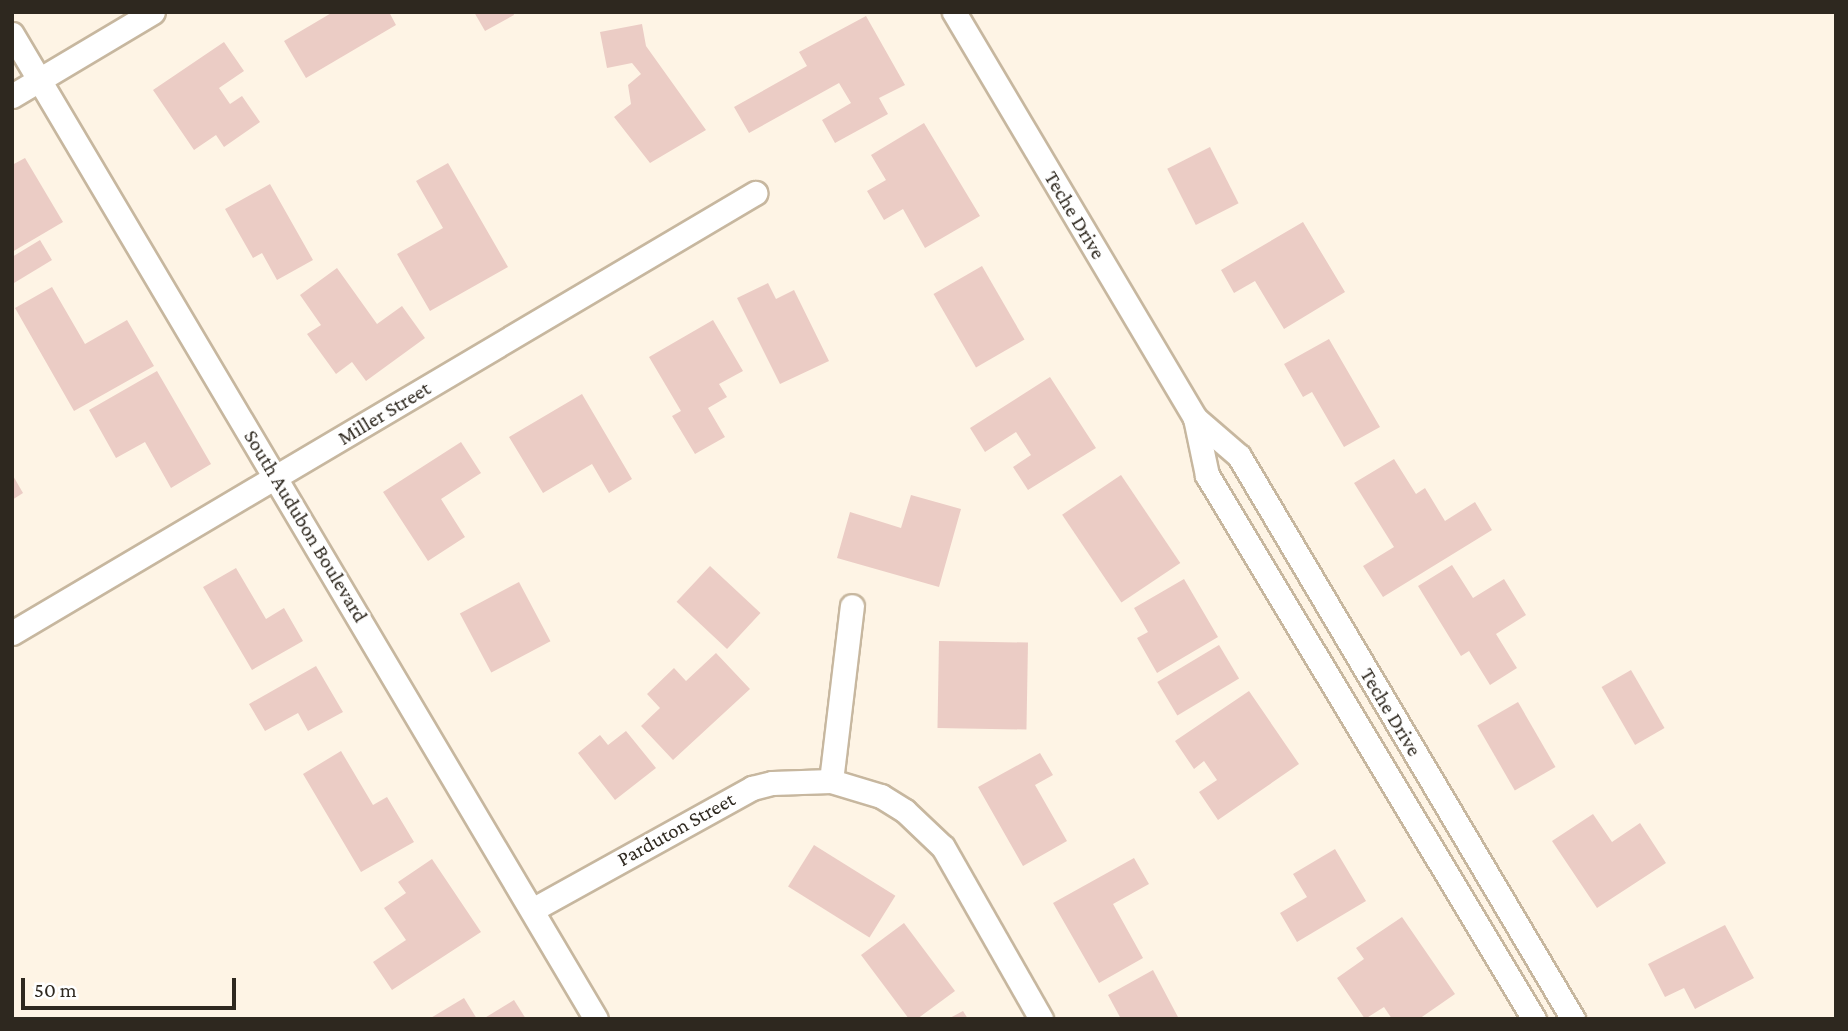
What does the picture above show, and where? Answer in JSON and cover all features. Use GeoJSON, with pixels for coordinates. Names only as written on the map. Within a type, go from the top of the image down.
{"type":"FeatureCollection","features":[{"type":"Feature","properties":{"kind":"street"},"geometry":{"type":"LineString","coordinates":[[12,96],[153,12]]}},
{"type":"Feature","properties":{"kind":"street","name":"Teche Drive"},"geometry":{"type":"LineString","coordinates":[[954,12],[1195,418],[1208,475],[1534,1019]]}},
{"type":"Feature","properties":{"kind":"street","name":"South Audubon Boulevard"},"geometry":{"type":"LineString","coordinates":[[12,34],[277,476],[596,1019]]}},
{"type":"Feature","properties":{"kind":"street","name":"Miller Street"},"geometry":{"type":"LineString","coordinates":[[12,633],[755,193]]}},
{"type":"Feature","properties":{"kind":"street","name":"Teche Drive"},"geometry":{"type":"LineString","coordinates":[[1195,418],[1239,456],[1573,1019]]}},
{"type":"Feature","properties":{"kind":"street"},"geometry":{"type":"LineString","coordinates":[[831,781],[852,606]]}},
{"type":"Feature","properties":{"kind":"street","name":"Parduton Street"},"geometry":{"type":"LineString","coordinates":[[532,910],[752,788],[772,783],[831,781],[881,796],[912,817],[943,847],[1041,1019]]}},
{"type":"Feature","properties":{"kind":"street"},"geometry":{"type":"LineString","coordinates":[[1452,883],[1482,866]]}},
{"type":"Feature","properties":{"kind":"building"},"geometry":{"type":"Polygon","coordinates":[[[333,12],[389,12],[396,25],[306,78],[284,41],[333,12]]]}},
{"type":"Feature","properties":{"kind":"building"},"geometry":{"type":"Polygon","coordinates":[[[474,12],[513,12],[514,15],[485,31],[474,12]]]}},
{"type":"Feature","properties":{"kind":"building"},"geometry":{"type":"Polygon","coordinates":[[[866,16],[905,85],[879,98],[888,114],[835,143],[822,120],[851,103],[839,83],[749,133],[734,107],[807,66],[799,52],[866,16]]]}},
{"type":"Feature","properties":{"kind":"building"},"geometry":{"type":"Polygon","coordinates":[[[642,24],[646,46],[706,130],[650,163],[614,117],[631,104],[628,85],[641,74],[632,63],[607,68],[600,32],[642,24]]]}},
{"type":"Feature","properties":{"kind":"building"},"geometry":{"type":"Polygon","coordinates":[[[224,42],[244,71],[219,88],[230,104],[242,96],[260,122],[224,147],[216,135],[194,150],[153,90],[224,42]]]}},
{"type":"Feature","properties":{"kind":"building"},"geometry":{"type":"Polygon","coordinates":[[[924,123],[980,216],[925,248],[903,209],[884,220],[867,191],[886,180],[871,155],[924,123]]]}},
{"type":"Feature","properties":{"kind":"building"},"geometry":{"type":"Polygon","coordinates":[[[1210,147],[1239,203],[1196,225],[1167,169],[1210,147]]]}},
{"type":"Feature","properties":{"kind":"building"},"geometry":{"type":"Polygon","coordinates":[[[25,158],[63,222],[12,252],[12,165],[25,158]]]}},
{"type":"Feature","properties":{"kind":"building"},"geometry":{"type":"Polygon","coordinates":[[[448,163],[508,267],[430,311],[397,254],[443,228],[416,181],[448,163]]]}},
{"type":"Feature","properties":{"kind":"building"},"geometry":{"type":"Polygon","coordinates":[[[270,184],[313,260],[277,280],[262,253],[253,258],[225,209],[270,184]]]}},
{"type":"Feature","properties":{"kind":"building"},"geometry":{"type":"Polygon","coordinates":[[[1303,222],[1345,292],[1284,329],[1255,281],[1234,293],[1221,270],[1303,222]]]}},
{"type":"Feature","properties":{"kind":"building"},"geometry":{"type":"Polygon","coordinates":[[[40,240],[52,260],[14,283],[12,257],[40,240]]]}},
{"type":"Feature","properties":{"kind":"building"},"geometry":{"type":"Polygon","coordinates":[[[982,266],[1024,340],[976,368],[934,294],[982,266]]]}},
{"type":"Feature","properties":{"kind":"building"},"geometry":{"type":"Polygon","coordinates":[[[337,268],[377,324],[402,306],[425,338],[366,381],[352,362],[336,374],[307,334],[321,325],[300,295],[337,268]]]}},
{"type":"Feature","properties":{"kind":"building"},"geometry":{"type":"Polygon","coordinates":[[[768,283],[776,299],[794,290],[829,361],[780,384],[737,298],[768,283]]]}},
{"type":"Feature","properties":{"kind":"building"},"geometry":{"type":"Polygon","coordinates":[[[52,287],[85,344],[127,320],[154,366],[74,411],[15,308],[52,287]]]}},
{"type":"Feature","properties":{"kind":"building"},"geometry":{"type":"Polygon","coordinates":[[[713,320],[743,371],[719,384],[727,397],[708,408],[725,437],[695,454],[672,416],[681,411],[649,357],[713,320]]]}},
{"type":"Feature","properties":{"kind":"building"},"geometry":{"type":"Polygon","coordinates":[[[1329,339],[1380,427],[1344,447],[1312,392],[1303,397],[1284,364],[1329,339]]]}},
{"type":"Feature","properties":{"kind":"building"},"geometry":{"type":"Polygon","coordinates":[[[157,371],[211,464],[171,488],[145,442],[116,458],[89,410],[157,371]]]}},
{"type":"Feature","properties":{"kind":"building"},"geometry":{"type":"Polygon","coordinates":[[[1050,377],[1096,448],[1028,490],[1013,467],[1031,455],[1016,432],[985,452],[970,428],[1050,377]]]}},
{"type":"Feature","properties":{"kind":"building"},"geometry":{"type":"Polygon","coordinates":[[[582,394],[632,479],[609,493],[592,464],[543,493],[509,437],[582,394]]]}},
{"type":"Feature","properties":{"kind":"building"},"geometry":{"type":"Polygon","coordinates":[[[461,442],[481,473],[441,499],[465,537],[428,561],[383,492],[461,442]]]}},
{"type":"Feature","properties":{"kind":"building"},"geometry":{"type":"Polygon","coordinates":[[[1394,459],[1416,494],[1425,488],[1445,521],[1475,502],[1492,530],[1383,597],[1363,566],[1394,547],[1354,483],[1394,459]]]}},
{"type":"Feature","properties":{"kind":"building"},"geometry":{"type":"Polygon","coordinates":[[[12,474],[23,493],[12,500],[12,474]]]}},
{"type":"Feature","properties":{"kind":"building"},"geometry":{"type":"Polygon","coordinates":[[[1121,475],[1180,563],[1121,603],[1062,515],[1121,475]]]}},
{"type":"Feature","properties":{"kind":"building"},"geometry":{"type":"Polygon","coordinates":[[[911,495],[961,509],[939,587],[837,558],[850,512],[901,528],[911,495]]]}},
{"type":"Feature","properties":{"kind":"building"},"geometry":{"type":"Polygon","coordinates":[[[1452,565],[1473,598],[1504,579],[1526,615],[1496,634],[1517,668],[1490,685],[1469,651],[1461,656],[1418,586],[1452,565]]]}},
{"type":"Feature","properties":{"kind":"building"},"geometry":{"type":"Polygon","coordinates":[[[710,566],[760,613],[727,649],[677,602],[710,566]]]}},
{"type":"Feature","properties":{"kind":"building"},"geometry":{"type":"Polygon","coordinates":[[[236,568],[266,619],[284,608],[303,641],[252,670],[203,587],[236,568]]]}},
{"type":"Feature","properties":{"kind":"building"},"geometry":{"type":"Polygon","coordinates":[[[1184,579],[1218,637],[1157,673],[1137,638],[1148,632],[1134,608],[1184,579]]]}},
{"type":"Feature","properties":{"kind":"building"},"geometry":{"type":"Polygon","coordinates":[[[519,582],[550,641],[491,673],[460,613],[519,582]]]}},
{"type":"Feature","properties":{"kind":"building"},"geometry":{"type":"Polygon","coordinates":[[[939,641],[1028,643],[1026,730],[937,728],[939,641]]]}},
{"type":"Feature","properties":{"kind":"building"},"geometry":{"type":"Polygon","coordinates":[[[1219,645],[1239,678],[1177,716],[1157,682],[1219,645]]]}},
{"type":"Feature","properties":{"kind":"building"},"geometry":{"type":"Polygon","coordinates":[[[716,653],[750,689],[673,760],[641,726],[660,708],[647,694],[674,668],[686,681],[716,653]]]}},
{"type":"Feature","properties":{"kind":"building"},"geometry":{"type":"Polygon","coordinates":[[[316,666],[343,712],[308,731],[298,713],[265,731],[249,704],[316,666]]]}},
{"type":"Feature","properties":{"kind":"building"},"geometry":{"type":"Polygon","coordinates":[[[1631,670],[1664,728],[1635,745],[1602,687],[1631,670]]]}},
{"type":"Feature","properties":{"kind":"building"},"geometry":{"type":"Polygon","coordinates":[[[1249,691],[1299,764],[1218,820],[1199,792],[1217,780],[1204,761],[1194,769],[1175,741],[1249,691]]]}},
{"type":"Feature","properties":{"kind":"building"},"geometry":{"type":"Polygon","coordinates":[[[1518,702],[1556,767],[1515,790],[1477,726],[1518,702]]]}},
{"type":"Feature","properties":{"kind":"building"},"geometry":{"type":"Polygon","coordinates":[[[626,731],[656,768],[615,800],[578,753],[600,735],[608,745],[626,731]]]}},
{"type":"Feature","properties":{"kind":"building"},"geometry":{"type":"Polygon","coordinates":[[[341,751],[373,805],[387,797],[414,842],[361,872],[303,774],[341,751]]]}},
{"type":"Feature","properties":{"kind":"building"},"geometry":{"type":"Polygon","coordinates":[[[1040,753],[1053,775],[1035,785],[1067,841],[1023,866],[978,787],[1040,753]]]}},
{"type":"Feature","properties":{"kind":"building"},"geometry":{"type":"Polygon","coordinates":[[[1593,814],[1612,842],[1640,823],[1666,863],[1597,908],[1552,841],[1593,814]]]}},
{"type":"Feature","properties":{"kind":"building"},"geometry":{"type":"Polygon","coordinates":[[[814,845],[895,896],[869,937],[788,887],[814,845]]]}},
{"type":"Feature","properties":{"kind":"building"},"geometry":{"type":"Polygon","coordinates":[[[1335,849],[1366,901],[1297,942],[1280,913],[1307,897],[1293,874],[1335,849]]]}},
{"type":"Feature","properties":{"kind":"building"},"geometry":{"type":"Polygon","coordinates":[[[1134,858],[1149,884],[1113,904],[1143,958],[1099,983],[1053,903],[1134,858]]]}},
{"type":"Feature","properties":{"kind":"building"},"geometry":{"type":"Polygon","coordinates":[[[432,859],[481,932],[392,990],[373,962],[406,940],[384,908],[406,893],[398,882],[432,859]]]}},
{"type":"Feature","properties":{"kind":"building"},"geometry":{"type":"Polygon","coordinates":[[[1402,917],[1455,994],[1419,1019],[1392,1019],[1384,1007],[1365,1019],[1337,978],[1364,959],[1356,948],[1402,917]]]}},
{"type":"Feature","properties":{"kind":"building"},"geometry":{"type":"Polygon","coordinates":[[[904,923],[955,991],[917,1019],[909,1019],[861,955],[904,923]]]}},
{"type":"Feature","properties":{"kind":"building"},"geometry":{"type":"Polygon","coordinates":[[[1725,925],[1754,978],[1695,1009],[1684,988],[1665,997],[1648,964],[1725,925]]]}},
{"type":"Feature","properties":{"kind":"building"},"geometry":{"type":"Polygon","coordinates":[[[1153,970],[1179,1019],[1121,1019],[1108,995],[1153,970]]]}},
{"type":"Feature","properties":{"kind":"building"},"geometry":{"type":"Polygon","coordinates":[[[464,998],[477,1019],[429,1019],[464,998]]]}},
{"type":"Feature","properties":{"kind":"building"},"geometry":{"type":"Polygon","coordinates":[[[514,1000],[526,1019],[483,1019],[514,1000]]]}},
{"type":"Feature","properties":{"kind":"building"},"geometry":{"type":"Polygon","coordinates":[[[963,1011],[968,1019],[948,1019],[963,1011]]]}}]}
